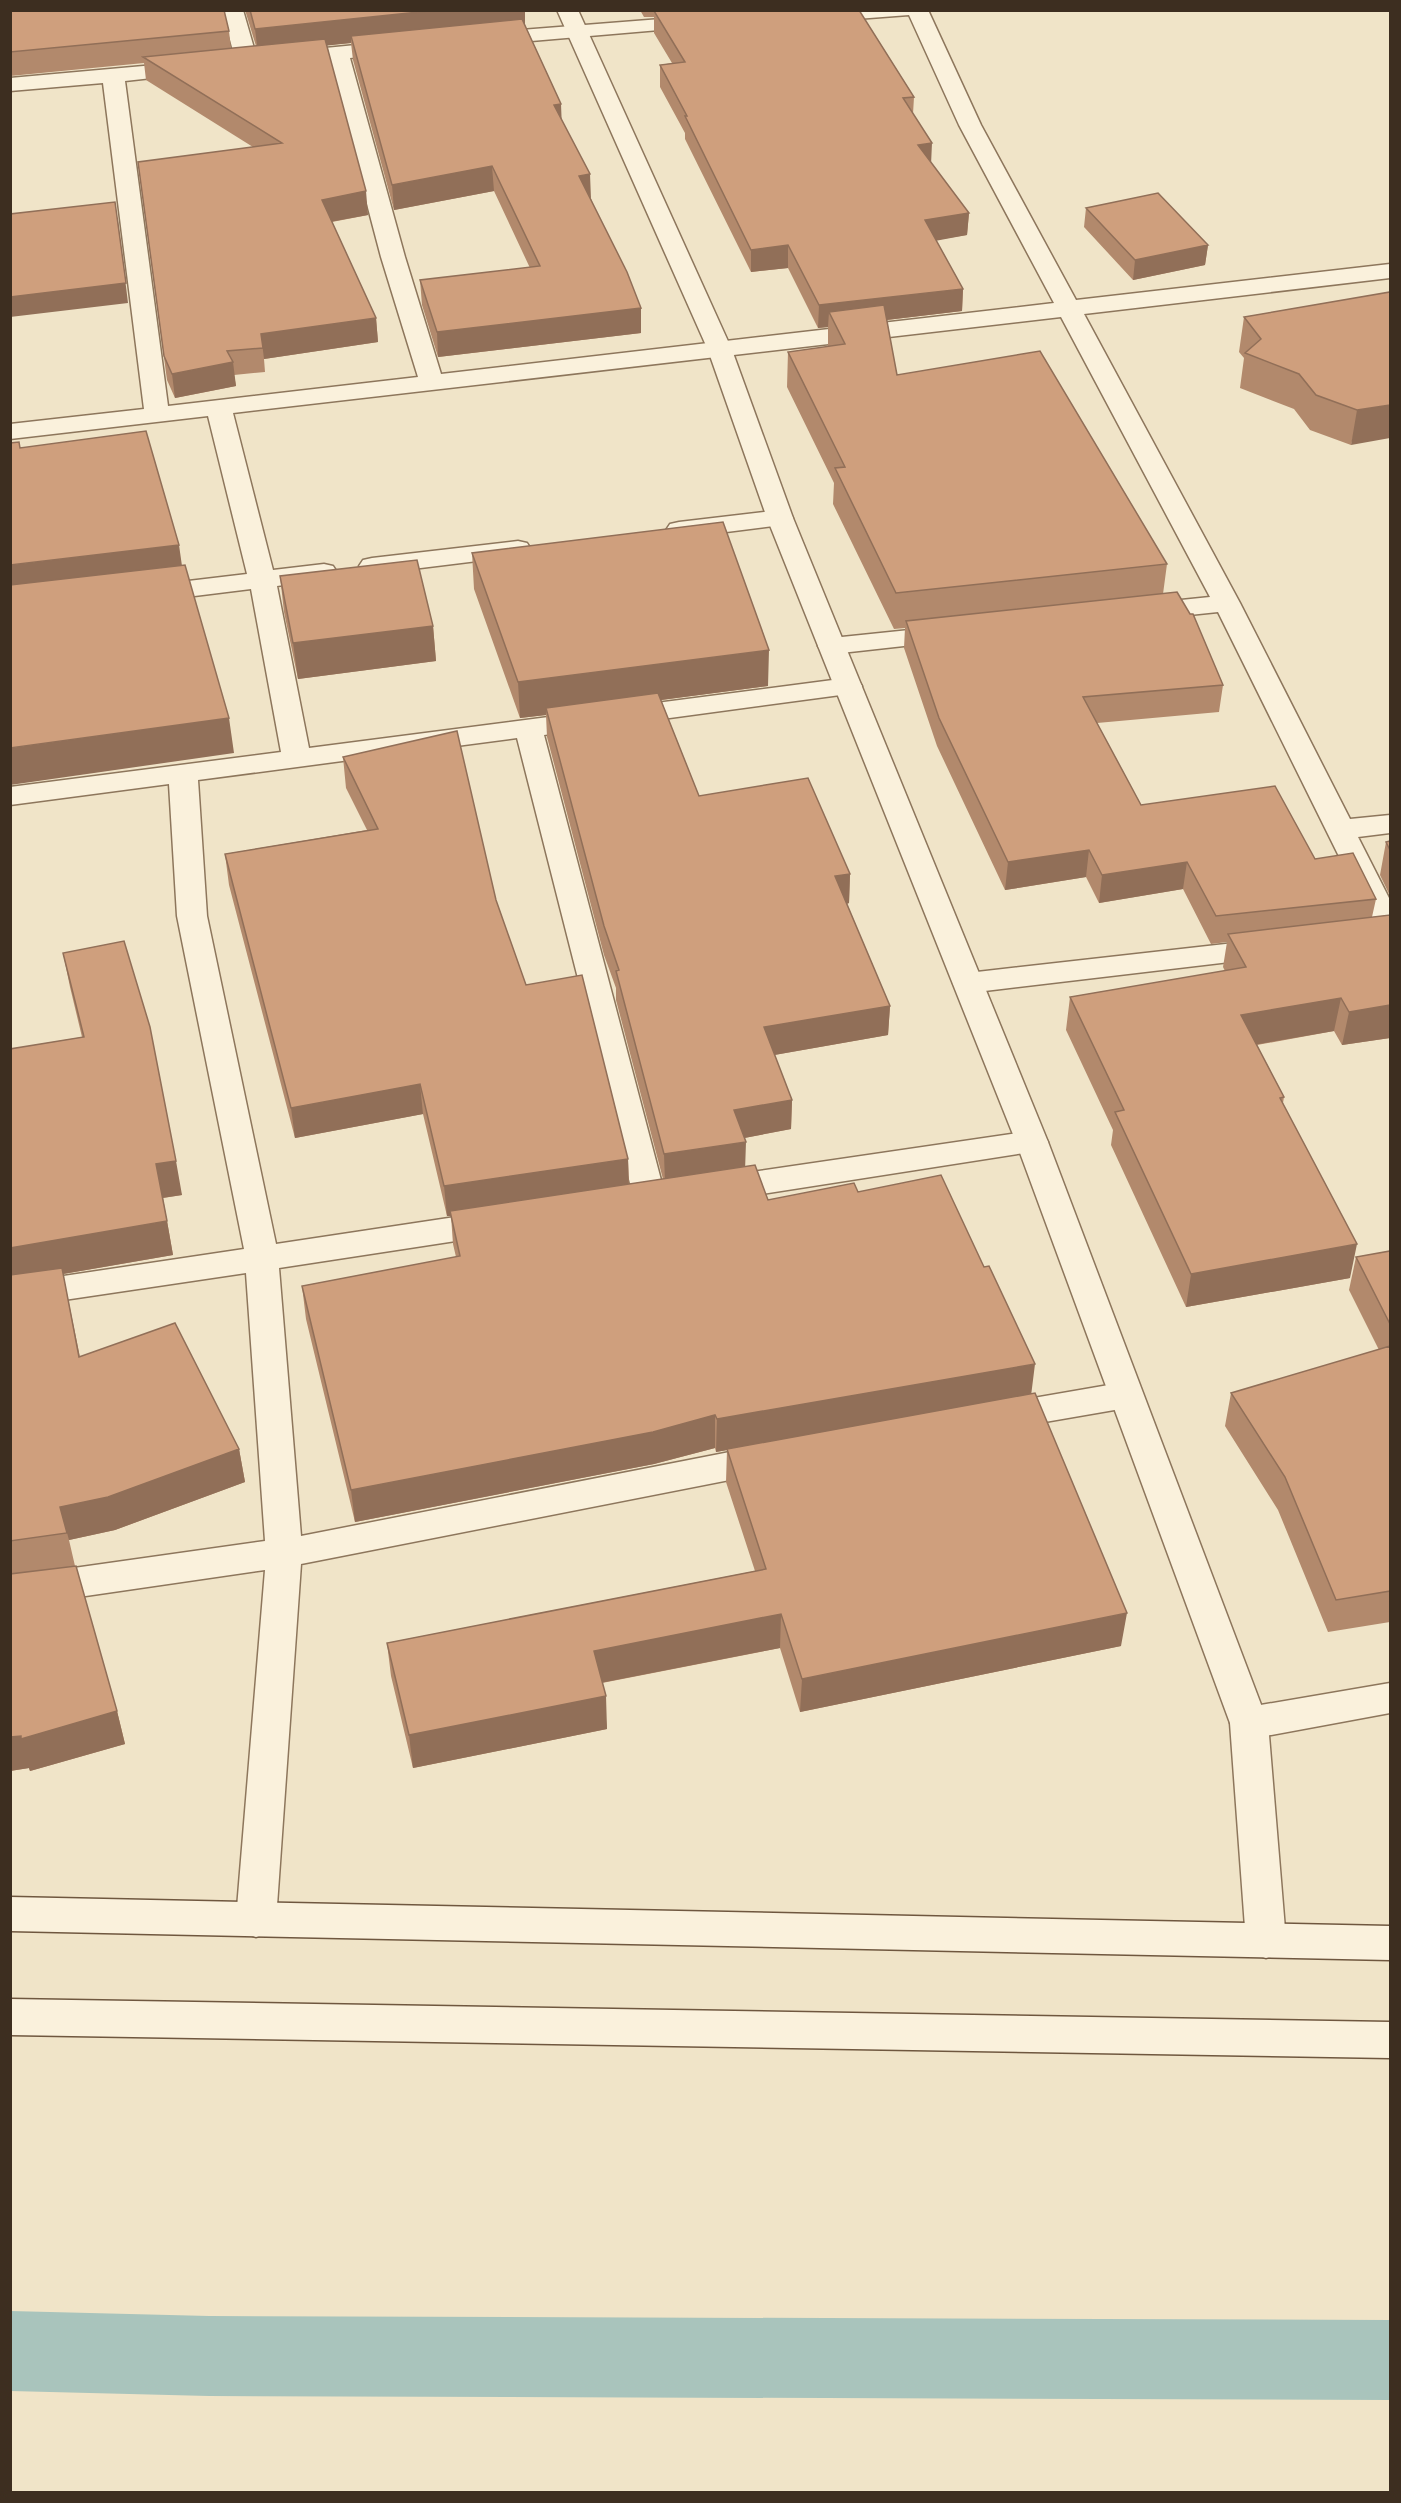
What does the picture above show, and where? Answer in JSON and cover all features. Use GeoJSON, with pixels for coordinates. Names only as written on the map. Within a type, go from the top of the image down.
{"type":"FeatureCollection","features":[{"type":"Feature","properties":{"kind":"street"},"geometry":{"type":"LineString","coordinates":[[232,10],[247,62]]}},
{"type":"Feature","properties":{"kind":"street"},"geometry":{"type":"LineString","coordinates":[[798,17],[905,10]]}},
{"type":"Feature","properties":{"kind":"street"},"geometry":{"type":"LineString","coordinates":[[917,10],[970,125],[1227,603],[1339,830],[1383,935]]}},
{"type":"Feature","properties":{"kind":"street"},"geometry":{"type":"LineString","coordinates":[[468,40],[571,20],[716,21]]}},
{"type":"Feature","properties":{"kind":"street"},"geometry":{"type":"LineString","coordinates":[[571,20],[720,350],[780,518],[1032,1142],[1249,1723],[1266,1941]]}},
{"type":"Feature","properties":{"kind":"street"},"geometry":{"type":"LineString","coordinates":[[10,85],[421,45]]}},
{"type":"Feature","properties":{"kind":"street"},"geometry":{"type":"LineString","coordinates":[[338,53],[393,257],[432,384]]}},
{"type":"Feature","properties":{"kind":"street"},"geometry":{"type":"LineString","coordinates":[[113,75],[157,416]]}},
{"type":"Feature","properties":{"kind":"street"},"geometry":{"type":"LineString","coordinates":[[10,432],[1390,271]]}},
{"type":"Feature","properties":{"kind":"street"},"geometry":{"type":"LineString","coordinates":[[219,409],[262,579],[297,760]]}},
{"type":"Feature","properties":{"kind":"street"},"geometry":{"type":"LineString","coordinates":[[651,533],[780,518]]}},
{"type":"Feature","properties":{"kind":"street"},"geometry":{"type":"LineString","coordinates":[[125,596],[545,546]]}},
{"type":"Feature","properties":{"kind":"street"},"geometry":{"type":"LineString","coordinates":[[1122,615],[1227,603]]}},
{"type":"Feature","properties":{"kind":"street"},"geometry":{"type":"LineString","coordinates":[[832,646],[971,631]]}},
{"type":"Feature","properties":{"kind":"street"},"geometry":{"type":"LineString","coordinates":[[10,796],[848,686]]}},
{"type":"Feature","properties":{"kind":"street"},"geometry":{"type":"LineString","coordinates":[[529,729],[638,1201],[1032,1142]]}},
{"type":"Feature","properties":{"kind":"street"},"geometry":{"type":"LineString","coordinates":[[183,774],[192,916],[262,1258],[284,1553],[256,1920]]}},
{"type":"Feature","properties":{"kind":"street"},"geometry":{"type":"LineString","coordinates":[[1339,830],[1390,824]]}},
{"type":"Feature","properties":{"kind":"street"},"geometry":{"type":"LineString","coordinates":[[968,984],[1297,946]]}},
{"type":"Feature","properties":{"kind":"street"},"geometry":{"type":"LineString","coordinates":[[10,1296],[520,1219]]}},
{"type":"Feature","properties":{"kind":"street"},"geometry":{"type":"LineString","coordinates":[[962,1424],[1126,1395]]}},
{"type":"Feature","properties":{"kind":"street"},"geometry":{"type":"LineString","coordinates":[[10,1592],[284,1553],[797,1453]]}},
{"type":"Feature","properties":{"kind":"street"},"geometry":{"type":"LineString","coordinates":[[1249,1723],[1390,1698]]}},
{"type":"Feature","properties":{"kind":"street"},"geometry":{"type":"LineString","coordinates":[[10,1914],[1390,1943]]}},
{"type":"Feature","properties":{"kind":"street"},"geometry":{"type":"LineString","coordinates":[[10,2017],[1390,2040]]}},
{"type":"Feature","properties":{"kind":"building"},"geometry":{"type":"Polygon","coordinates":[[[10,10],[224,10],[229,31],[10,52],[10,10]]]}},
{"type":"Feature","properties":{"kind":"building"},"geometry":{"type":"Polygon","coordinates":[[[250,10],[438,10],[255,29],[250,10]]]}},
{"type":"Feature","properties":{"kind":"building"},"geometry":{"type":"Polygon","coordinates":[[[859,10],[914,97],[903,98],[932,143],[918,145],[969,213],[925,220],[963,289],[819,305],[788,245],[751,250],[660,65],[685,62],[654,11],[859,10]]]}},
{"type":"Feature","properties":{"kind":"building"},"geometry":{"type":"Polygon","coordinates":[[[522,19],[561,104],[554,105],[590,174],[579,176],[627,272],[641,308],[437,332],[420,280],[540,266],[492,166],[392,185],[351,36],[522,19]]]}},
{"type":"Feature","properties":{"kind":"building"},"geometry":{"type":"Polygon","coordinates":[[[325,39],[366,191],[322,200],[376,318],[261,334],[263,348],[227,351],[233,362],[172,374],[164,356],[138,162],[282,143],[143,57],[325,39]]]}},
{"type":"Feature","properties":{"kind":"building"},"geometry":{"type":"Polygon","coordinates":[[[1158,193],[1208,245],[1135,260],[1086,208],[1158,193]]]}},
{"type":"Feature","properties":{"kind":"building"},"geometry":{"type":"Polygon","coordinates":[[[115,202],[126,283],[10,297],[10,214],[115,202]]]}},
{"type":"Feature","properties":{"kind":"building"},"geometry":{"type":"Polygon","coordinates":[[[1390,292],[1390,405],[1357,410],[1316,395],[1299,374],[1245,353],[1261,339],[1244,317],[1390,292]]]}},
{"type":"Feature","properties":{"kind":"building"},"geometry":{"type":"Polygon","coordinates":[[[884,305],[897,375],[1040,351],[1167,564],[896,593],[835,468],[845,467],[788,352],[845,344],[829,312],[884,305]]]}},
{"type":"Feature","properties":{"kind":"building"},"geometry":{"type":"Polygon","coordinates":[[[146,431],[179,545],[10,565],[10,443],[19,442],[20,448],[146,431]]]}},
{"type":"Feature","properties":{"kind":"building"},"geometry":{"type":"Polygon","coordinates":[[[723,522],[769,650],[518,682],[472,553],[723,522]]]}},
{"type":"Feature","properties":{"kind":"building"},"geometry":{"type":"Polygon","coordinates":[[[417,560],[433,626],[293,643],[280,576],[417,560]]]}},
{"type":"Feature","properties":{"kind":"building"},"geometry":{"type":"Polygon","coordinates":[[[185,565],[229,718],[10,748],[10,585],[185,565]]]}},
{"type":"Feature","properties":{"kind":"building"},"geometry":{"type":"Polygon","coordinates":[[[1177,592],[1190,614],[1193,614],[1223,685],[1083,697],[1141,805],[1275,786],[1315,859],[1353,853],[1376,899],[1216,916],[1187,862],[1102,875],[1089,850],[1008,862],[939,718],[906,621],[1177,592]]]}},
{"type":"Feature","properties":{"kind":"building"},"geometry":{"type":"Polygon","coordinates":[[[658,693],[699,796],[808,778],[850,874],[835,876],[890,1006],[764,1027],[792,1100],[734,1110],[746,1142],[664,1154],[616,971],[619,970],[604,926],[546,708],[658,693]]]}},
{"type":"Feature","properties":{"kind":"building"},"geometry":{"type":"Polygon","coordinates":[[[457,731],[496,900],[526,985],[582,975],[628,1159],[444,1186],[420,1084],[291,1108],[225,854],[378,829],[343,757],[457,731]]]}},
{"type":"Feature","properties":{"kind":"building"},"geometry":{"type":"Polygon","coordinates":[[[1390,915],[1390,1005],[1349,1012],[1341,998],[1241,1015],[1284,1097],[1280,1098],[1357,1244],[1191,1274],[1115,1112],[1124,1110],[1070,997],[1246,967],[1228,934],[1390,915]]]}},
{"type":"Feature","properties":{"kind":"building"},"geometry":{"type":"Polygon","coordinates":[[[124,941],[150,1027],[176,1161],[156,1164],[167,1221],[10,1248],[10,1049],[84,1037],[63,953],[124,941]]]}},
{"type":"Feature","properties":{"kind":"building"},"geometry":{"type":"Polygon","coordinates":[[[755,1165],[768,1200],[854,1183],[858,1192],[941,1175],[984,1267],[989,1266],[1035,1364],[717,1419],[715,1415],[653,1432],[351,1490],[302,1286],[460,1256],[450,1211],[755,1165]]]}},
{"type":"Feature","properties":{"kind":"building"},"geometry":{"type":"Polygon","coordinates":[[[1390,1251],[1390,1324],[1356,1257],[1390,1251]]]}},
{"type":"Feature","properties":{"kind":"building"},"geometry":{"type":"Polygon","coordinates":[[[62,1268],[79,1357],[175,1323],[239,1449],[108,1497],[60,1507],[67,1533],[10,1541],[10,1275],[62,1268]]]}},
{"type":"Feature","properties":{"kind":"building"},"geometry":{"type":"Polygon","coordinates":[[[1390,1346],[1390,1591],[1336,1600],[1285,1477],[1231,1393],[1390,1346]]]}},
{"type":"Feature","properties":{"kind":"building"},"geometry":{"type":"Polygon","coordinates":[[[1035,1393],[1127,1613],[802,1679],[781,1614],[594,1651],[606,1696],[409,1735],[387,1643],[766,1569],[727,1449],[1035,1393]]]}},
{"type":"Feature","properties":{"kind":"building"},"geometry":{"type":"Polygon","coordinates":[[[76,1566],[117,1711],[21,1739],[21,1736],[10,1737],[10,1574],[76,1566]]]}},
{"type":"Feature","properties":{"kind":"waterway"},"geometry":{"type":"LineString","coordinates":[[10,2351],[209,2356],[1390,2360]]}}]}
